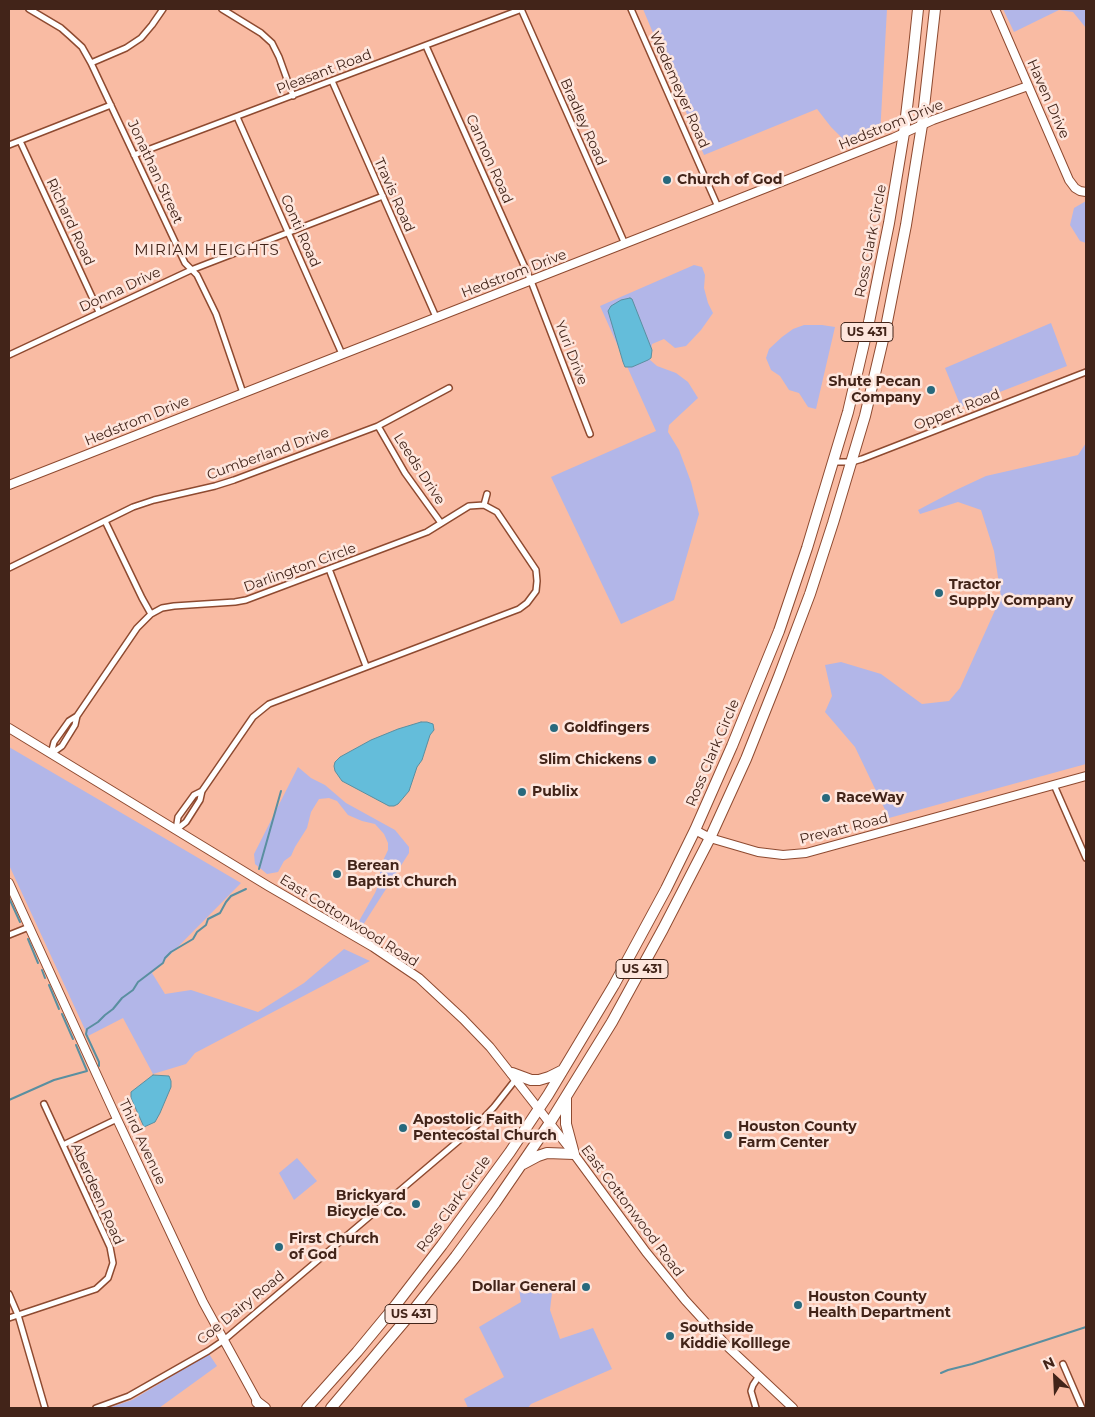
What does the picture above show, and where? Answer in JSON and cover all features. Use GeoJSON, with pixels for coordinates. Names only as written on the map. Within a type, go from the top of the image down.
{"type":"FeatureCollection","features":[{"type":"Feature","properties":{"kind":"highway","name":"Ross Clark Circle"},"geometry":{"type":"LineString","coordinates":[[307,1408],[395,1306],[460,1220],[538,1110],[564,1069],[614,985],[653,912],[695,830],[744,718],[779,630],[807,548],[848,412],[873,305],[889,223],[904,134],[918,9]]}},
{"type":"Feature","properties":{"kind":"highway","name":"US 431"},"geometry":{"type":"LineString","coordinates":[[330,1408],[408,1317],[496,1203],[549,1124],[612,1022],[663,929],[710,838],[746,759],[795,635],[824,553],[865,416],[888,319],[906,225],[922,125],[935,9]]}},
{"type":"Feature","properties":{"kind":"highway"},"geometry":{"type":"LineString","coordinates":[[779,630],[795,635]]}},
{"type":"Feature","properties":{"kind":"highway"},"geometry":{"type":"LineString","coordinates":[[653,912],[655,924],[663,929]]}},
{"type":"Feature","properties":{"kind":"highway"},"geometry":{"type":"LineString","coordinates":[[514,1076],[539,1080],[564,1069]]}},
{"type":"Feature","properties":{"kind":"highway"},"geometry":{"type":"LineString","coordinates":[[522,1164],[547,1153],[574,1154],[566,1124],[566,1096]]}},
{"type":"Feature","properties":{"kind":"highway"},"geometry":{"type":"LineString","coordinates":[[395,1306],[408,1317]]}},
{"type":"Feature","properties":{"kind":"street","name":"Jonathan Street"},"geometry":{"type":"LineString","coordinates":[[30,9],[61,28],[82,47],[92,63],[185,263],[197,275],[216,314],[242,393]]}},
{"type":"Feature","properties":{"kind":"street"},"geometry":{"type":"LineString","coordinates":[[92,63],[126,48],[141,38],[163,9]]}},
{"type":"Feature","properties":{"kind":"street"},"geometry":{"type":"LineString","coordinates":[[222,9],[261,33],[272,43],[293,96]]}},
{"type":"Feature","properties":{"kind":"street","name":"Pleasant Road"},"geometry":{"type":"LineString","coordinates":[[134,155],[521,9]]}},
{"type":"Feature","properties":{"kind":"street","name":"Bradley Road"},"geometry":{"type":"LineString","coordinates":[[521,9],[625,244]]}},
{"type":"Feature","properties":{"kind":"street","name":"Wedemeyer Road"},"geometry":{"type":"LineString","coordinates":[[631,9],[718,208]]}},
{"type":"Feature","properties":{"kind":"street","name":"Haven Drive"},"geometry":{"type":"LineString","coordinates":[[995,9],[1069,180],[1075,188],[1085,192]]}},
{"type":"Feature","properties":{"kind":"street","name":"Cannon Road"},"geometry":{"type":"LineString","coordinates":[[426,46],[531,281]]}},
{"type":"Feature","properties":{"kind":"street","name":"Travis Road"},"geometry":{"type":"LineString","coordinates":[[332,81],[436,318]]}},
{"type":"Feature","properties":{"kind":"street","name":"Hedstrom Drive"},"geometry":{"type":"LineString","coordinates":[[9,485],[718,208],[904,134],[922,125],[1028,86]]}},
{"type":"Feature","properties":{"kind":"street"},"geometry":{"type":"LineString","coordinates":[[9,146],[111,105]]}},
{"type":"Feature","properties":{"kind":"street","name":"Conti Road"},"geometry":{"type":"LineString","coordinates":[[237,117],[342,354]]}},
{"type":"Feature","properties":{"kind":"street","name":"Richard Road"},"geometry":{"type":"LineString","coordinates":[[20,141],[99,312]]}},
{"type":"Feature","properties":{"kind":"street","name":"Donna Drive"},"geometry":{"type":"LineString","coordinates":[[9,355],[191,270],[383,196]]}},
{"type":"Feature","properties":{"kind":"street","name":"Yuri Drive"},"geometry":{"type":"LineString","coordinates":[[531,281],[590,434]]}},
{"type":"Feature","properties":{"kind":"street","name":"Oppert Road"},"geometry":{"type":"LineString","coordinates":[[834,462],[852,462],[862,459],[1086,372]]}},
{"type":"Feature","properties":{"kind":"street","name":"Cumberland Drive"},"geometry":{"type":"LineString","coordinates":[[9,568],[133,507],[154,500],[216,486],[378,426],[449,388]]}},
{"type":"Feature","properties":{"kind":"street","name":"Leeds Drive"},"geometry":{"type":"LineString","coordinates":[[378,426],[405,473],[441,523]]}},
{"type":"Feature","properties":{"kind":"street"},"geometry":{"type":"LineString","coordinates":[[176,830],[186,822],[200,800],[202,791],[253,717],[275,700],[519,609],[531,600],[536,590],[537,580],[534,566],[501,516],[493,509],[484,505],[487,494]]}},
{"type":"Feature","properties":{"kind":"street","name":"Darlington Circle"},"geometry":{"type":"LineString","coordinates":[[51,754],[54,742],[69,721],[76,716],[137,628],[151,614],[162,608],[174,606],[246,600],[428,532],[469,506],[484,505]]}},
{"type":"Feature","properties":{"kind":"street"},"geometry":{"type":"LineString","coordinates":[[105,521],[151,614]]}},
{"type":"Feature","properties":{"kind":"street"},"geometry":{"type":"LineString","coordinates":[[329,569],[366,666]]}},
{"type":"Feature","properties":{"kind":"street"},"geometry":{"type":"LineString","coordinates":[[536,590],[543,593]]}},
{"type":"Feature","properties":{"kind":"street","name":"Darlington Circle"},"geometry":{"type":"LineString","coordinates":[[51,754],[62,746],[75,726],[76,716]]}},
{"type":"Feature","properties":{"kind":"street","name":"East Cottonwood Road"},"geometry":{"type":"LineString","coordinates":[[9,728],[373,947],[408,970],[464,1019],[490,1047],[574,1154],[676,1290],[710,1328],[793,1408]]}},
{"type":"Feature","properties":{"kind":"street","name":"Prevatt Road"},"geometry":{"type":"LineString","coordinates":[[695,830],[710,838],[758,852],[784,855],[806,853],[1086,776]]}},
{"type":"Feature","properties":{"kind":"street"},"geometry":{"type":"LineString","coordinates":[[1054,785],[1086,858]]}},
{"type":"Feature","properties":{"kind":"street","name":"Third Avenue"},"geometry":{"type":"LineString","coordinates":[[9,883],[203,1302],[261,1406]]}},
{"type":"Feature","properties":{"kind":"street"},"geometry":{"type":"LineString","coordinates":[[9,935],[29,927]]}},
{"type":"Feature","properties":{"kind":"street","name":"Coe Dairy Road"},"geometry":{"type":"LineString","coordinates":[[96,1408],[129,1396],[224,1340],[476,1126],[494,1107],[514,1076]]}},
{"type":"Feature","properties":{"kind":"street","name":"Aberdeen Road"},"geometry":{"type":"LineString","coordinates":[[9,1318],[96,1289],[108,1278],[112,1269],[113,1258],[110,1247],[44,1104]]}},
{"type":"Feature","properties":{"kind":"street"},"geometry":{"type":"LineString","coordinates":[[63,1145],[117,1119]]}},
{"type":"Feature","properties":{"kind":"street"},"geometry":{"type":"LineString","coordinates":[[9,1294],[18,1315],[45,1408]]}},
{"type":"Feature","properties":{"kind":"street"},"geometry":{"type":"LineString","coordinates":[[1062,1364],[1082,1408]]}},
{"type":"Feature","properties":{"kind":"street"},"geometry":{"type":"LineString","coordinates":[[756,1408],[751,1391],[759,1376]]}},
{"type":"Feature","properties":{"kind":"shaded area"},"geometry":{"type":"Polygon","coordinates":[[[643,9],[887,9],[880,135],[848,144],[817,109],[704,155],[643,9]]]}},
{"type":"Feature","properties":{"kind":"shaded area"},"geometry":{"type":"Polygon","coordinates":[[[1003,9],[1086,9],[1086,28],[1073,12],[1059,10],[1014,32],[1003,9]]]}},
{"type":"Feature","properties":{"kind":"shaded area"},"geometry":{"type":"Polygon","coordinates":[[[1086,201],[1086,243],[1080,241],[1070,225],[1074,208],[1086,201]]]}},
{"type":"Feature","properties":{"kind":"shaded area"},"geometry":{"type":"Polygon","coordinates":[[[694,265],[702,267],[705,275],[704,288],[713,313],[686,346],[675,348],[664,339],[652,344],[650,360],[657,366],[676,373],[688,382],[698,398],[669,425],[668,432],[679,450],[691,482],[699,514],[674,600],[621,624],[551,477],[656,431],[600,306],[694,265]]]}},
{"type":"Feature","properties":{"kind":"shaded area"},"geometry":{"type":"Polygon","coordinates":[[[630,298],[652,350],[651,358],[648,360],[632,367],[625,367],[608,311],[611,306],[621,300],[630,298]]]}},
{"type":"Feature","properties":{"kind":"shaded area"},"geometry":{"type":"Polygon","coordinates":[[[1051,323],[1067,366],[961,407],[945,368],[1051,323]]]}},
{"type":"Feature","properties":{"kind":"shaded area"},"geometry":{"type":"Polygon","coordinates":[[[804,325],[835,327],[816,409],[808,407],[799,393],[789,390],[780,376],[771,370],[766,358],[769,349],[782,337],[793,329],[804,325]]]}},
{"type":"Feature","properties":{"kind":"shaded area"},"geometry":{"type":"Polygon","coordinates":[[[1086,443],[1086,764],[889,818],[855,747],[825,712],[832,696],[825,665],[841,662],[881,674],[922,704],[949,701],[960,688],[1001,597],[994,551],[981,510],[958,502],[920,514],[918,510],[986,476],[1078,455],[1086,443]]]}},
{"type":"Feature","properties":{"kind":"shaded area"},"geometry":{"type":"Polygon","coordinates":[[[421,722],[433,724],[434,730],[430,735],[409,791],[398,804],[389,806],[342,781],[335,771],[335,762],[340,757],[371,740],[421,722]]]}},
{"type":"Feature","properties":{"kind":"shaded area"},"geometry":{"type":"Polygon","coordinates":[[[9,747],[241,883],[152,973],[165,994],[191,990],[258,1012],[304,983],[344,949],[370,961],[195,1053],[186,1064],[153,1074],[123,1018],[88,1036],[9,865],[9,747]]]}},
{"type":"Feature","properties":{"kind":"shaded area"},"geometry":{"type":"Polygon","coordinates":[[[298,767],[311,778],[325,785],[346,803],[395,830],[409,847],[409,853],[363,925],[359,921],[380,881],[380,867],[388,850],[388,843],[384,834],[375,824],[348,815],[337,801],[329,798],[319,799],[311,812],[307,828],[291,856],[284,861],[278,872],[267,874],[255,864],[254,854],[298,767]]]}},
{"type":"Feature","properties":{"kind":"shaded area"},"geometry":{"type":"Polygon","coordinates":[[[153,1075],[169,1076],[171,1087],[155,1122],[144,1127],[131,1098],[131,1092],[153,1075]]]}},
{"type":"Feature","properties":{"kind":"shaded area"},"geometry":{"type":"Polygon","coordinates":[[[297,1158],[317,1181],[294,1200],[279,1173],[297,1158]]]}},
{"type":"Feature","properties":{"kind":"shaded area"},"geometry":{"type":"Polygon","coordinates":[[[518,1283],[549,1285],[552,1293],[550,1310],[560,1339],[593,1328],[612,1369],[531,1404],[528,1408],[468,1408],[464,1399],[504,1377],[479,1327],[521,1302],[518,1283]]]}},
{"type":"Feature","properties":{"kind":"shaded area"},"geometry":{"type":"Polygon","coordinates":[[[209,1354],[217,1366],[159,1408],[108,1408],[132,1400],[209,1354]]]}},
{"type":"Feature","properties":{"kind":"waterway"},"geometry":{"type":"LineString","coordinates":[[259,869],[281,791]]}},
{"type":"Feature","properties":{"kind":"waterway"},"geometry":{"type":"LineString","coordinates":[[99,1066],[99,1062],[86,1034],[87,1029],[113,1009],[122,998],[133,990],[138,982],[163,963],[171,952],[193,939],[197,932],[206,925],[208,919],[220,913],[231,896],[246,889]]}},
{"type":"Feature","properties":{"kind":"waterway"},"geometry":{"type":"LineString","coordinates":[[9,898],[20,922]]}},
{"type":"Feature","properties":{"kind":"waterway"},"geometry":{"type":"LineString","coordinates":[[28,939],[38,963]]}},
{"type":"Feature","properties":{"kind":"waterway"},"geometry":{"type":"LineString","coordinates":[[42,970],[45,978]]}},
{"type":"Feature","properties":{"kind":"waterway"},"geometry":{"type":"LineString","coordinates":[[49,985],[59,1009]]}},
{"type":"Feature","properties":{"kind":"waterway"},"geometry":{"type":"LineString","coordinates":[[62,1014],[73,1039]]}},
{"type":"Feature","properties":{"kind":"waterway"},"geometry":{"type":"LineString","coordinates":[[9,1100],[54,1080],[87,1071],[76,1045]]}},
{"type":"Feature","properties":{"kind":"waterway"},"geometry":{"type":"LineString","coordinates":[[941,1373],[1086,1327]]}},
{"type":"Feature","properties":{"kind":"place","name":"Church of God"},"geometry":{"type":"Point","coordinates":[667,180]}},
{"type":"Feature","properties":{"kind":"place","name":"Shute Pecan Company"},"geometry":{"type":"Point","coordinates":[931,390]}},
{"type":"Feature","properties":{"kind":"place","name":"Tractor Supply Company"},"geometry":{"type":"Point","coordinates":[939,593]}},
{"type":"Feature","properties":{"kind":"place","name":"Goldfingers"},"geometry":{"type":"Point","coordinates":[554,728]}},
{"type":"Feature","properties":{"kind":"place","name":"Slim Chickens"},"geometry":{"type":"Point","coordinates":[652,760]}},
{"type":"Feature","properties":{"kind":"place","name":"Publix"},"geometry":{"type":"Point","coordinates":[522,792]}},
{"type":"Feature","properties":{"kind":"place","name":"RaceWay"},"geometry":{"type":"Point","coordinates":[826,798]}},
{"type":"Feature","properties":{"kind":"place","name":"Berean Baptist Church"},"geometry":{"type":"Point","coordinates":[337,874]}},
{"type":"Feature","properties":{"kind":"place","name":"Apostolic Faith Pentecostal Church"},"geometry":{"type":"Point","coordinates":[403,1128]}},
{"type":"Feature","properties":{"kind":"place","name":"Houston County Farm Center"},"geometry":{"type":"Point","coordinates":[728,1135]}},
{"type":"Feature","properties":{"kind":"place","name":"Brickyard Bicycle Co."},"geometry":{"type":"Point","coordinates":[416,1204]}},
{"type":"Feature","properties":{"kind":"place","name":"First Church of God"},"geometry":{"type":"Point","coordinates":[279,1247]}},
{"type":"Feature","properties":{"kind":"place","name":"Dollar General"},"geometry":{"type":"Point","coordinates":[586,1287]}},
{"type":"Feature","properties":{"kind":"place","name":"Houston County Health Department"},"geometry":{"type":"Point","coordinates":[798,1305]}},
{"type":"Feature","properties":{"kind":"place","name":"Southside Kiddie Kolllege"},"geometry":{"type":"Point","coordinates":[670,1336]}},
{"type":"Feature","properties":{"kind":"district","name":"MIRIAM HEIGHTS"},"geometry":{"type":"Point","coordinates":[207,251]}}]}
